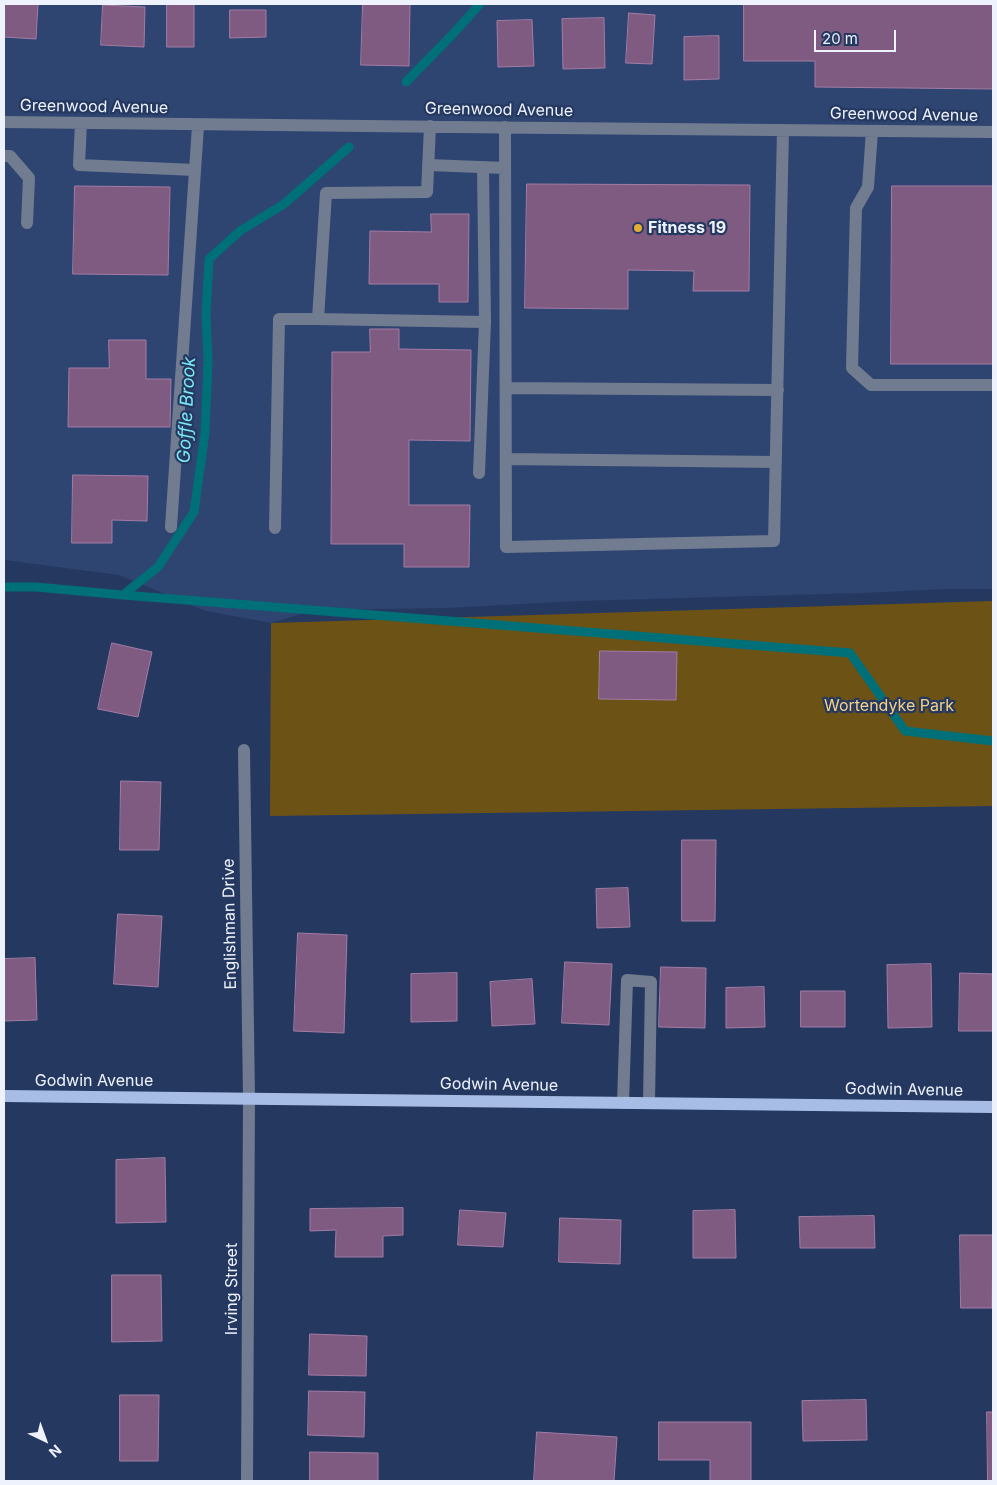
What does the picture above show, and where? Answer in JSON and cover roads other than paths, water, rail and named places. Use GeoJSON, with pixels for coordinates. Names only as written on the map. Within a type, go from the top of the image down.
{"type":"FeatureCollection","features":[{"type":"Feature","properties":{"kind":"main road","name":"Godwin Avenue"},"geometry":{"type":"LineString","coordinates":[[4,1096],[993,1107]]}},
{"type":"Feature","properties":{"kind":"street","name":"Greenwood Avenue"},"geometry":{"type":"LineString","coordinates":[[4,122],[198,126],[430,126],[993,132]]}},
{"type":"Feature","properties":{"kind":"street"},"geometry":{"type":"LineString","coordinates":[[81,123],[79,164],[195,170]]}},
{"type":"Feature","properties":{"kind":"street"},"geometry":{"type":"LineString","coordinates":[[171,526],[198,126]]}},
{"type":"Feature","properties":{"kind":"street"},"geometry":{"type":"LineString","coordinates":[[318,319],[326,193],[427,192],[430,126]]}},
{"type":"Feature","properties":{"kind":"street"},"geometry":{"type":"LineString","coordinates":[[505,127],[506,547],[774,541],[783,130]]}},
{"type":"Feature","properties":{"kind":"street"},"geometry":{"type":"LineString","coordinates":[[872,131],[868,187],[856,208],[852,368],[871,385],[993,385]]}},
{"type":"Feature","properties":{"kind":"street"},"geometry":{"type":"LineString","coordinates":[[4,156],[10,156],[29,178],[27,223]]}},
{"type":"Feature","properties":{"kind":"street"},"geometry":{"type":"LineString","coordinates":[[428,165],[505,168]]}},
{"type":"Feature","properties":{"kind":"street"},"geometry":{"type":"LineString","coordinates":[[479,473],[485,322],[483,168]]}},
{"type":"Feature","properties":{"kind":"street"},"geometry":{"type":"LineString","coordinates":[[275,528],[279,319],[485,322]]}},
{"type":"Feature","properties":{"kind":"street"},"geometry":{"type":"LineString","coordinates":[[506,388],[778,390]]}},
{"type":"Feature","properties":{"kind":"street"},"geometry":{"type":"LineString","coordinates":[[506,459],[776,462]]}},
{"type":"Feature","properties":{"kind":"street","name":"Englishman Drive"},"geometry":{"type":"LineString","coordinates":[[244,750],[249,1098]]}},
{"type":"Feature","properties":{"kind":"street"},"geometry":{"type":"LineString","coordinates":[[623,1103],[627,980],[650,982],[649,1103]]}},
{"type":"Feature","properties":{"kind":"street","name":"Irving Street"},"geometry":{"type":"LineString","coordinates":[[247,1481],[249,1098]]}},
{"type":"Feature","properties":{"kind":"waterway","name":"Goffle Brook"},"geometry":{"type":"LineString","coordinates":[[406,82],[480,4]]}},
{"type":"Feature","properties":{"kind":"waterway","name":"Goffle Brook"},"geometry":{"type":"LineString","coordinates":[[4,587],[36,587],[123,595],[158,567],[194,512],[205,433],[208,362],[206,314],[209,259],[240,231],[284,204],[349,147]]}},
{"type":"Feature","properties":{"kind":"waterway"},"geometry":{"type":"LineString","coordinates":[[123,595],[850,653],[905,731],[993,741]]}},
{"type":"Feature","properties":{"kind":"place","name":"Fitness 19"},"geometry":{"type":"Point","coordinates":[638,228]}},
{"type":"Feature","properties":{"kind":"park label","name":"Wortendyke Park"},"geometry":{"type":"Point","coordinates":[889,706]}}]}
